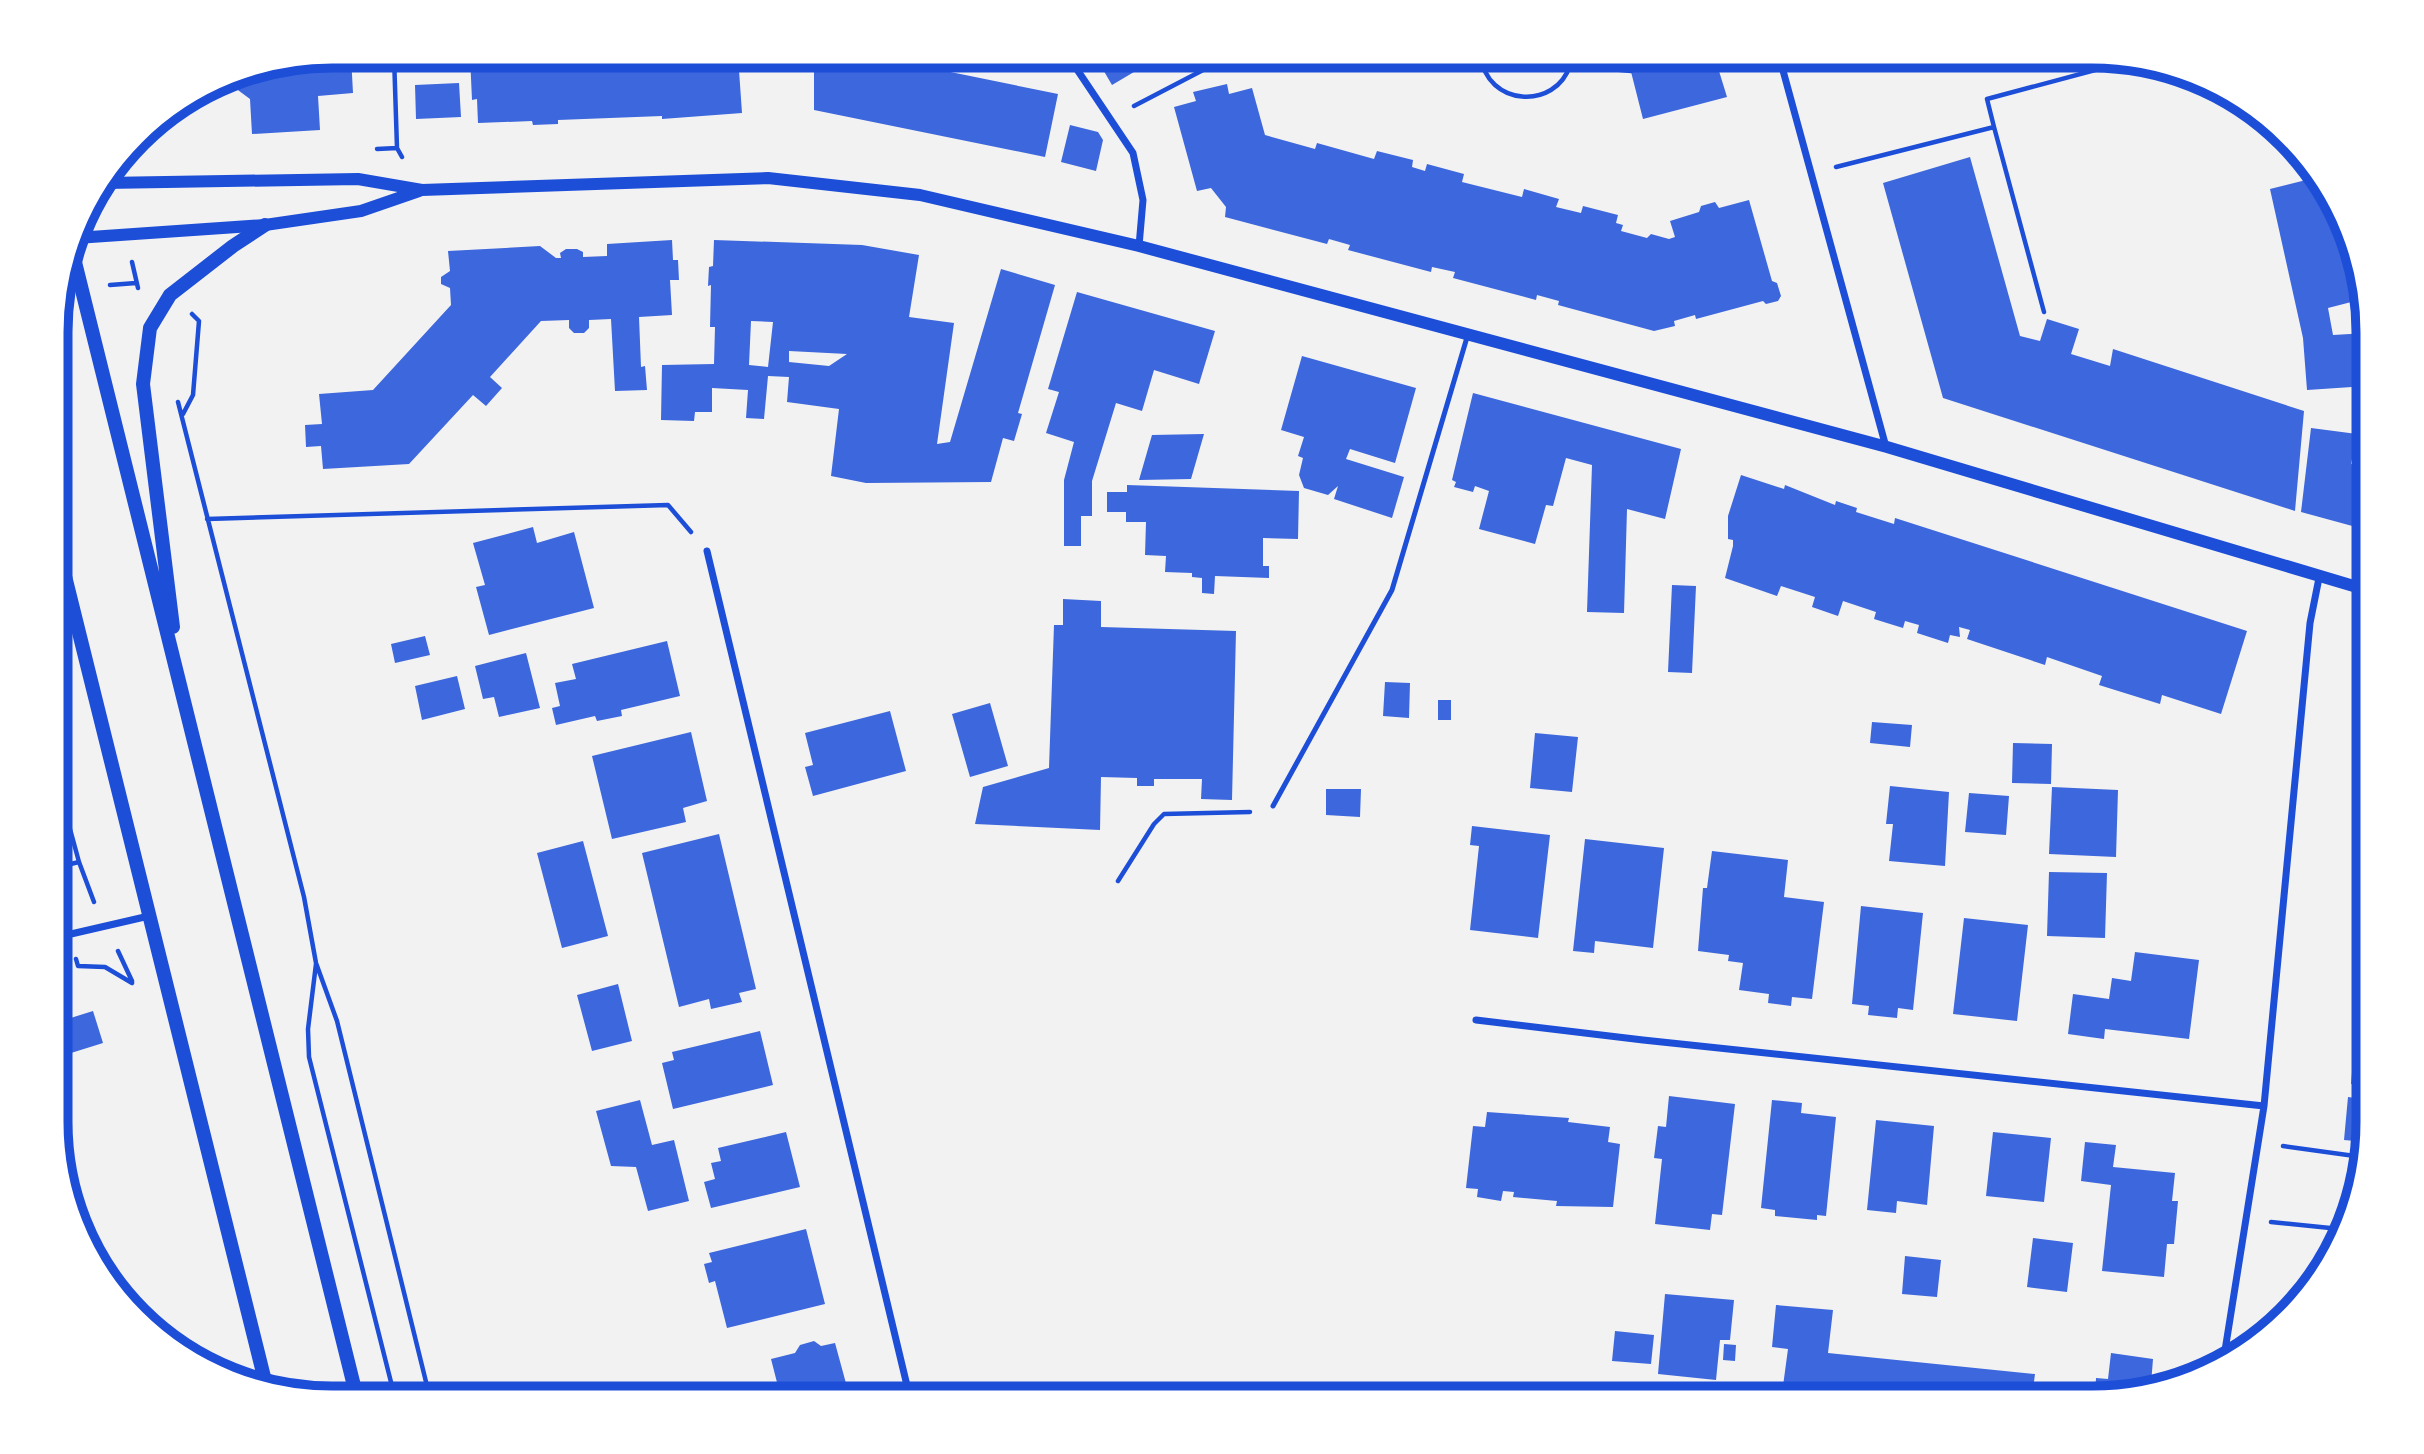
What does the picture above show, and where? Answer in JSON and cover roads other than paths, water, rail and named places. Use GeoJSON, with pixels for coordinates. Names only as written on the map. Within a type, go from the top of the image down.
{"type":"FeatureCollection","features":[{"type":"Feature","properties":{"kind":"main road"},"geometry":{"type":"LineString","coordinates":[[181,691],[143,384],[150,328],[170,295],[265,225]]}},
{"type":"Feature","properties":{"kind":"main road"},"geometry":{"type":"LineString","coordinates":[[76,267],[354,1386]]}},
{"type":"Feature","properties":{"kind":"main road"},"geometry":{"type":"LineString","coordinates":[[68,588],[264,1377]]}},
{"type":"Feature","properties":{"kind":"street"},"geometry":{"type":"LineString","coordinates":[[1077,68],[1133,153],[1143,200],[1139,246]]}},
{"type":"Feature","properties":{"kind":"street"},"geometry":{"type":"LineString","coordinates":[[1782,68],[1886,447]]}},
{"type":"Feature","properties":{"kind":"street"},"geometry":{"type":"LineString","coordinates":[[115,183],[358,178],[422,190],[768,178],[920,195],[1139,246],[1886,447],[2356,587]]}},
{"type":"Feature","properties":{"kind":"street"},"geometry":{"type":"LineString","coordinates":[[86,237],[265,225],[361,211],[422,190]]}},
{"type":"Feature","properties":{"kind":"street"},"geometry":{"type":"LineString","coordinates":[[707,551],[907,1386]]}},
{"type":"Feature","properties":{"kind":"street"},"geometry":{"type":"LineString","coordinates":[[2224,1350],[2264,1106],[2309,624],[2319,578]]}},
{"type":"Feature","properties":{"kind":"street"},"geometry":{"type":"LineString","coordinates":[[68,935],[149,916]]}},
{"type":"Feature","properties":{"kind":"street"},"geometry":{"type":"LineString","coordinates":[[1476,1020],[1643,1041],[2264,1106]]}},
{"type":"Feature","properties":{"kind":"lane"},"geometry":{"type":"LineString","coordinates":[[1273,806],[1392,590],[1468,334]]}}]}
